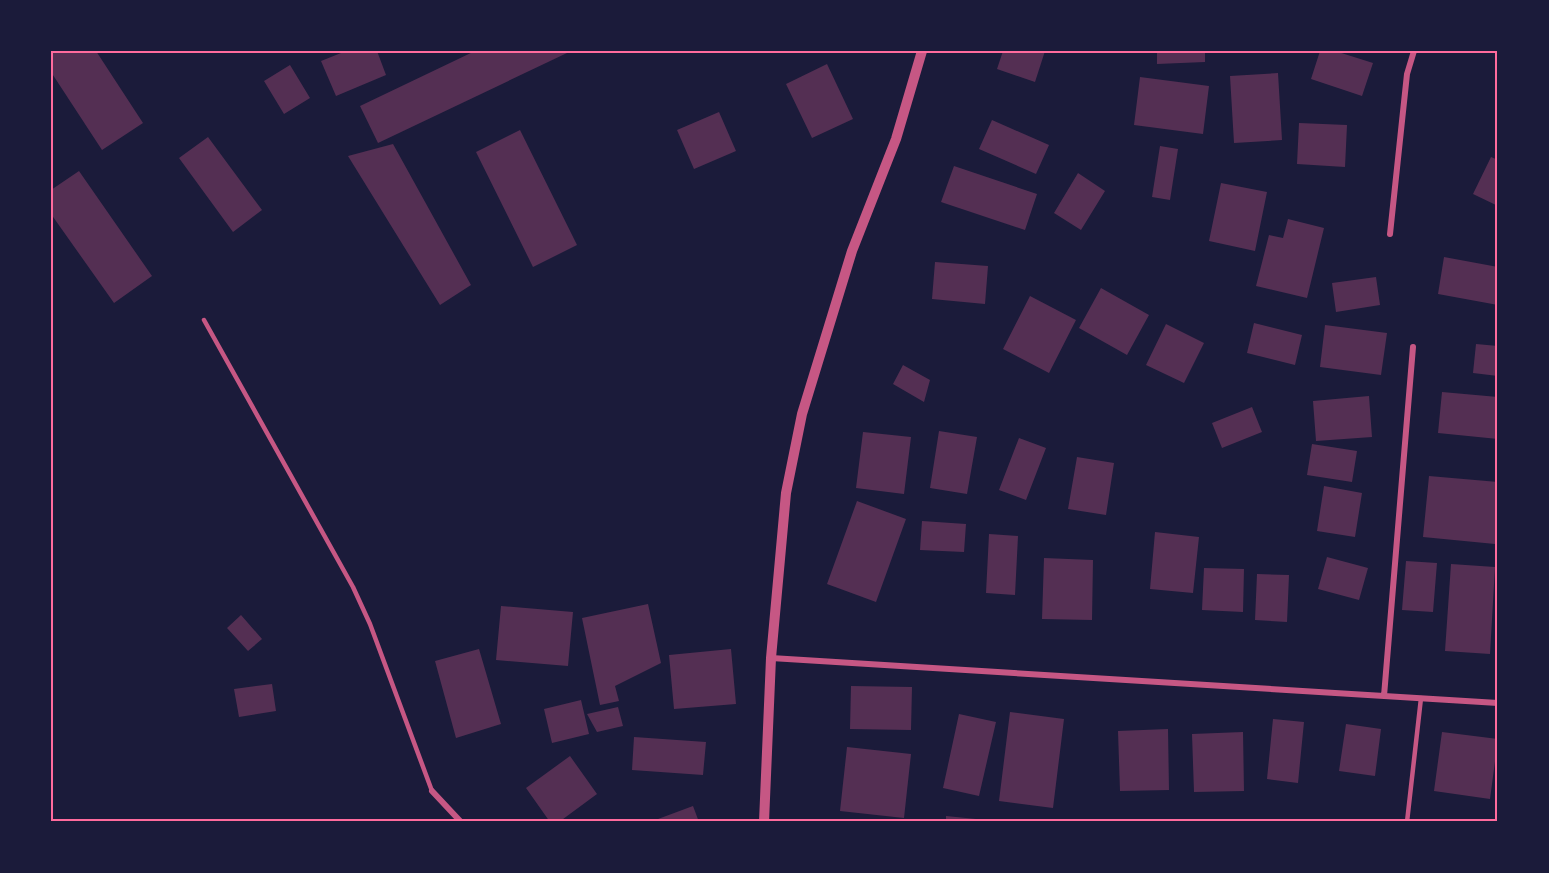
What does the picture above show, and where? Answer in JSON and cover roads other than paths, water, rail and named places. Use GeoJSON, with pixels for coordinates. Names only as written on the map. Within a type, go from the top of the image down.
{"type":"FeatureCollection","features":[{"type":"Feature","properties":{"kind":"street"},"geometry":{"type":"LineString","coordinates":[[764,822],[771,658],[786,493],[802,414],[852,251],[896,139],[922,51]]}},
{"type":"Feature","properties":{"kind":"street"},"geometry":{"type":"LineString","coordinates":[[1390,234],[1407,74],[1414,51]]}},
{"type":"Feature","properties":{"kind":"street"},"geometry":{"type":"LineString","coordinates":[[1384,696],[1413,347]]}},
{"type":"Feature","properties":{"kind":"street"},"geometry":{"type":"LineString","coordinates":[[771,658],[1498,703]]}},
{"type":"Feature","properties":{"kind":"street"},"geometry":{"type":"LineString","coordinates":[[432,791],[459,819]]}},
{"type":"Feature","properties":{"kind":"lane"},"geometry":{"type":"LineString","coordinates":[[204,320],[353,587],[370,624],[432,791]]}},
{"type":"Feature","properties":{"kind":"lane"},"geometry":{"type":"LineString","coordinates":[[1407,822],[1420,698]]}},
{"type":"Feature","properties":{"kind":"lane"},"geometry":{"type":"LineString","coordinates":[[450,822],[459,819]]}}]}
